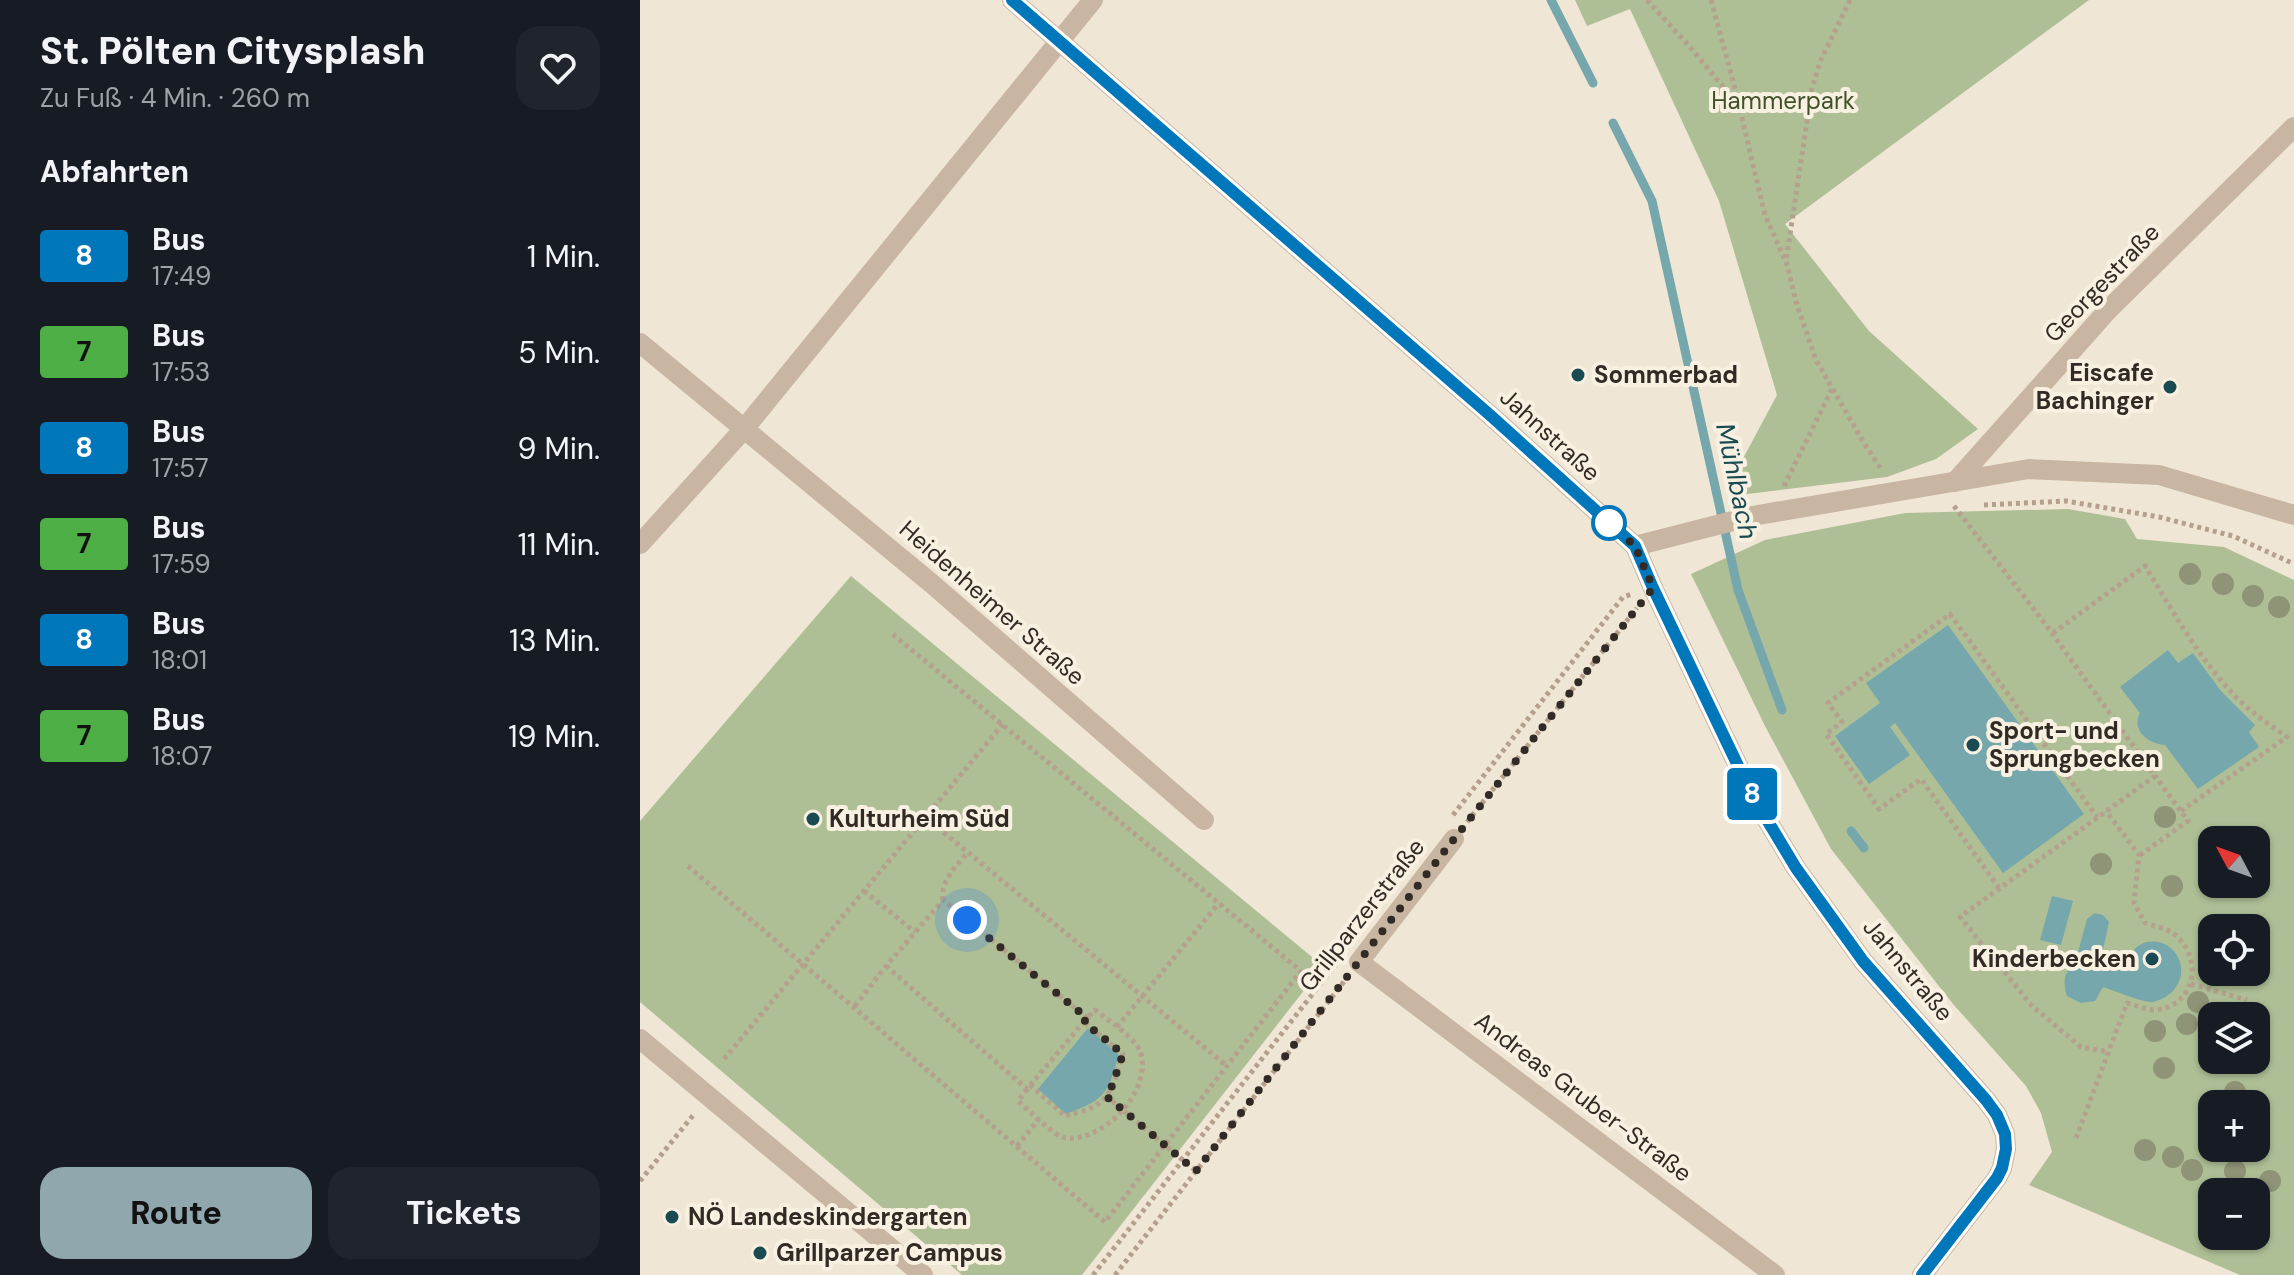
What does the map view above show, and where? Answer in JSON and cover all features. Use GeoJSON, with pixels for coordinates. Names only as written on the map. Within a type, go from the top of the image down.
{"type":"FeatureCollection","features":[{"type":"Feature","properties":{"kind":"street","name":"Jahnstraße"},"geometry":{"type":"LineString","coordinates":[[1012,0],[1490,415],[1635,546],[1752,795],[1796,868],[1863,961],[1997,1115],[2006,1141],[2002,1168],[1922,1275]]}},
{"type":"Feature","properties":{"kind":"street"},"geometry":{"type":"LineString","coordinates":[[640,544],[744,429],[1093,0]]}},
{"type":"Feature","properties":{"kind":"street","name":"Georgestraße"},"geometry":{"type":"LineString","coordinates":[[1955,482],[2108,310],[2294,127]]}},
{"type":"Feature","properties":{"kind":"street","name":"Heidenheimer Straße"},"geometry":{"type":"LineString","coordinates":[[640,343],[931,583],[1204,820]]}},
{"type":"Feature","properties":{"kind":"street"},"geometry":{"type":"LineString","coordinates":[[1635,546],[1762,514],[2029,469],[2159,475],[2294,515]]}},
{"type":"Feature","properties":{"kind":"street","name":"Grillparzerstraße"},"geometry":{"type":"LineString","coordinates":[[1359,962],[1454,839]]}},
{"type":"Feature","properties":{"kind":"street","name":"Andreas Gruber-Straße"},"geometry":{"type":"LineString","coordinates":[[1359,962],[1775,1275]]}},
{"type":"Feature","properties":{"kind":"street"},"geometry":{"type":"LineString","coordinates":[[640,1039],[923,1275]]}},
{"type":"Feature","properties":{"kind":"path"},"geometry":{"type":"LineString","coordinates":[[1647,0],[1739,106]]}},
{"type":"Feature","properties":{"kind":"path"},"geometry":{"type":"LineString","coordinates":[[1711,0],[1765,215],[1786,261],[1816,360],[1887,477],[1905,491]]}},
{"type":"Feature","properties":{"kind":"path"},"geometry":{"type":"LineString","coordinates":[[1786,261],[1812,88],[1820,62],[1850,0]]}},
{"type":"Feature","properties":{"kind":"path"},"geometry":{"type":"LineString","coordinates":[[1762,514],[1832,389]]}},
{"type":"Feature","properties":{"kind":"path"},"geometry":{"type":"LineString","coordinates":[[2139,855],[2188,821],[2053,633],[1954,506],[2066,501],[2144,514],[2233,536],[2294,564]]}},
{"type":"Feature","properties":{"kind":"path"},"geometry":{"type":"LineString","coordinates":[[2053,633],[2145,566],[2193,643],[2221,681],[2249,708],[2287,737],[2181,811]]}},
{"type":"Feature","properties":{"kind":"path","name":"Grillparzerstraße"},"geometry":{"type":"LineString","coordinates":[[1454,839],[1653,588]]}},
{"type":"Feature","properties":{"kind":"path"},"geometry":{"type":"LineString","coordinates":[[1999,888],[1921,779],[1879,809],[1826,734],[1842,722],[1828,703],[1950,614],[2097,817]]}},
{"type":"Feature","properties":{"kind":"path"},"geometry":{"type":"LineString","coordinates":[[688,866],[1105,1222],[1301,971],[890,632]]}},
{"type":"Feature","properties":{"kind":"path"},"geometry":{"type":"LineString","coordinates":[[724,1059],[1003,724]]}},
{"type":"Feature","properties":{"kind":"path"},"geometry":{"type":"LineString","coordinates":[[2109,1052],[2081,1047],[2032,1006],[1960,917],[2155,776]]}},
{"type":"Feature","properties":{"kind":"path"},"geometry":{"type":"LineString","coordinates":[[2076,1138],[2127,1003],[2156,1010],[2178,1001],[2191,984],[2193,965],[2187,950],[2173,933],[2145,923],[2134,903],[2139,855],[2106,811]]}},
{"type":"Feature","properties":{"kind":"path"},"geometry":{"type":"LineString","coordinates":[[925,817],[1227,1066]]}},
{"type":"Feature","properties":{"kind":"path"},"geometry":{"type":"LineString","coordinates":[[886,966],[1065,1116],[1097,1105],[1106,1096],[1123,1054],[943,900],[941,889],[967,853]]}},
{"type":"Feature","properties":{"kind":"path"},"geometry":{"type":"LineString","coordinates":[[864,891],[915,932]]}},
{"type":"Feature","properties":{"kind":"path"},"geometry":{"type":"LineString","coordinates":[[855,1007],[943,900]]}},
{"type":"Feature","properties":{"kind":"path"},"geometry":{"type":"LineString","coordinates":[[1117,1027],[1219,903]]}},
{"type":"Feature","properties":{"kind":"path","name":"Grillparzerstraße"},"geometry":{"type":"LineString","coordinates":[[1115,1275],[1359,962]]}},
{"type":"Feature","properties":{"kind":"path"},"geometry":{"type":"LineString","coordinates":[[2191,984],[2247,1000]]}},
{"type":"Feature","properties":{"kind":"path"},"geometry":{"type":"LineString","coordinates":[[1095,1010],[1117,1027],[1140,1051],[1143,1068],[1136,1091],[1123,1110],[1107,1125],[1084,1136],[1065,1138],[1018,1101],[1085,1020],[1095,1010]]}},
{"type":"Feature","properties":{"kind":"path"},"geometry":{"type":"LineString","coordinates":[[640,1181],[709,1095]]}},
{"type":"Feature","properties":{"kind":"path"},"geometry":{"type":"LineString","coordinates":[[1106,1096],[1196,1171]]}},
{"type":"Feature","properties":{"kind":"path"},"geometry":{"type":"LineString","coordinates":[[1017,1146],[1039,1119]]}},
{"type":"Feature","properties":{"kind":"green space","name":"Hammerpark"},"geometry":{"type":"Polygon","coordinates":[[[1575,0],[2089,0],[1785,224],[1869,331],[1978,429],[1936,459],[1887,477],[1731,496],[1731,481],[1777,395],[1719,201],[1630,9],[1587,26],[1575,0]]]}},
{"type":"Feature","properties":{"kind":"green space"},"geometry":{"type":"Polygon","coordinates":[[[2068,509],[2125,519],[2137,539],[2224,547],[2294,580],[2294,1275],[2240,1275],[2029,1185],[2052,1152],[2041,1113],[2026,1086],[1953,1004],[1831,849],[1765,726],[1691,574],[1765,540],[1905,513],[2068,509]]]}},
{"type":"Feature","properties":{"kind":"green space"},"geometry":{"type":"Polygon","coordinates":[[[851,576],[1323,966],[1082,1275],[962,1275],[640,1002],[640,821],[851,576]]]}},
{"type":"Feature","properties":{"kind":"water","name":"Sport- und Sprungbecken"},"geometry":{"type":"Polygon","coordinates":[[[1948,625],[2084,814],[2003,873],[1895,723],[1890,727],[1910,755],[1869,784],[1835,736],[1880,703],[1866,683],[1948,625]]]}},
{"type":"Feature","properties":{"kind":"water"},"geometry":{"type":"Polygon","coordinates":[[[2168,650],[2178,663],[2193,653],[2221,691],[2255,725],[2249,732],[2259,747],[2198,789],[2165,745],[2153,742],[2139,731],[2140,713],[2120,687],[2168,650]]]}},
{"type":"Feature","properties":{"kind":"water"},"geometry":{"type":"Polygon","coordinates":[[[2052,896],[2073,901],[2061,945],[2040,940],[2052,896]]]}},
{"type":"Feature","properties":{"kind":"water","name":"Kinderbecken"},"geometry":{"type":"Polygon","coordinates":[[[2095,913],[2103,915],[2109,922],[2099,968],[2105,968],[2109,960],[2124,962],[2134,950],[2147,942],[2165,944],[2178,956],[2181,965],[2179,982],[2173,991],[2151,1002],[2103,987],[2095,1001],[2081,1003],[2067,996],[2066,974],[2073,967],[2086,965],[2089,954],[2078,952],[2087,919],[2095,913]]]}},
{"type":"Feature","properties":{"kind":"water"},"geometry":{"type":"Polygon","coordinates":[[[1088,1028],[1119,1055],[1103,1094],[1066,1114],[1038,1089],[1088,1028]]]}},
{"type":"Feature","properties":{"kind":"waterway","name":"Mühlbach"},"geometry":{"type":"LineString","coordinates":[[1551,0],[1593,83]]}},
{"type":"Feature","properties":{"kind":"waterway","name":"Mühlbach"},"geometry":{"type":"LineString","coordinates":[[1613,123],[1652,201],[1738,590],[1782,710]]}},
{"type":"Feature","properties":{"kind":"waterway","name":"Mühlbach"},"geometry":{"type":"LineString","coordinates":[[1851,831],[1864,848]]}},
{"type":"Feature","properties":{"kind":"bus line","name":"8"},"geometry":{"type":"LineString","coordinates":[[1012,0],[1490,415],[1635,546],[1752,795],[1796,868],[1863,961],[1986,1100],[2001,1123],[2006,1149],[1997,1178],[1922,1275]]}},
{"type":"Feature","properties":{"kind":"place","name":"Sommerbad"},"geometry":{"type":"Point","coordinates":[1578,375]}},
{"type":"Feature","properties":{"kind":"place","name":"Eiscafe Bachinger"},"geometry":{"type":"Point","coordinates":[2170,387]}},
{"type":"Feature","properties":{"kind":"place","name":"Sport- und Sprungbecken"},"geometry":{"type":"Point","coordinates":[1973,745]}},
{"type":"Feature","properties":{"kind":"place","name":"Kulturheim Süd"},"geometry":{"type":"Point","coordinates":[813,819]}},
{"type":"Feature","properties":{"kind":"place","name":"Kinderbecken"},"geometry":{"type":"Point","coordinates":[2152,959]}},
{"type":"Feature","properties":{"kind":"place","name":"NÖ Landeskindergarten"},"geometry":{"type":"Point","coordinates":[672,1217]}},
{"type":"Feature","properties":{"kind":"place","name":"Grillparzer Campus"},"geometry":{"type":"Point","coordinates":[760,1253]}},
{"type":"Feature","properties":{"kind":"route"},"geometry":{"type":"LineString","coordinates":[[967,920],[1087,1018],[1084,1022],[1123,1054],[1106,1096],[1196,1171],[1653,588],[1635,546],[1609,523]]}}]}
